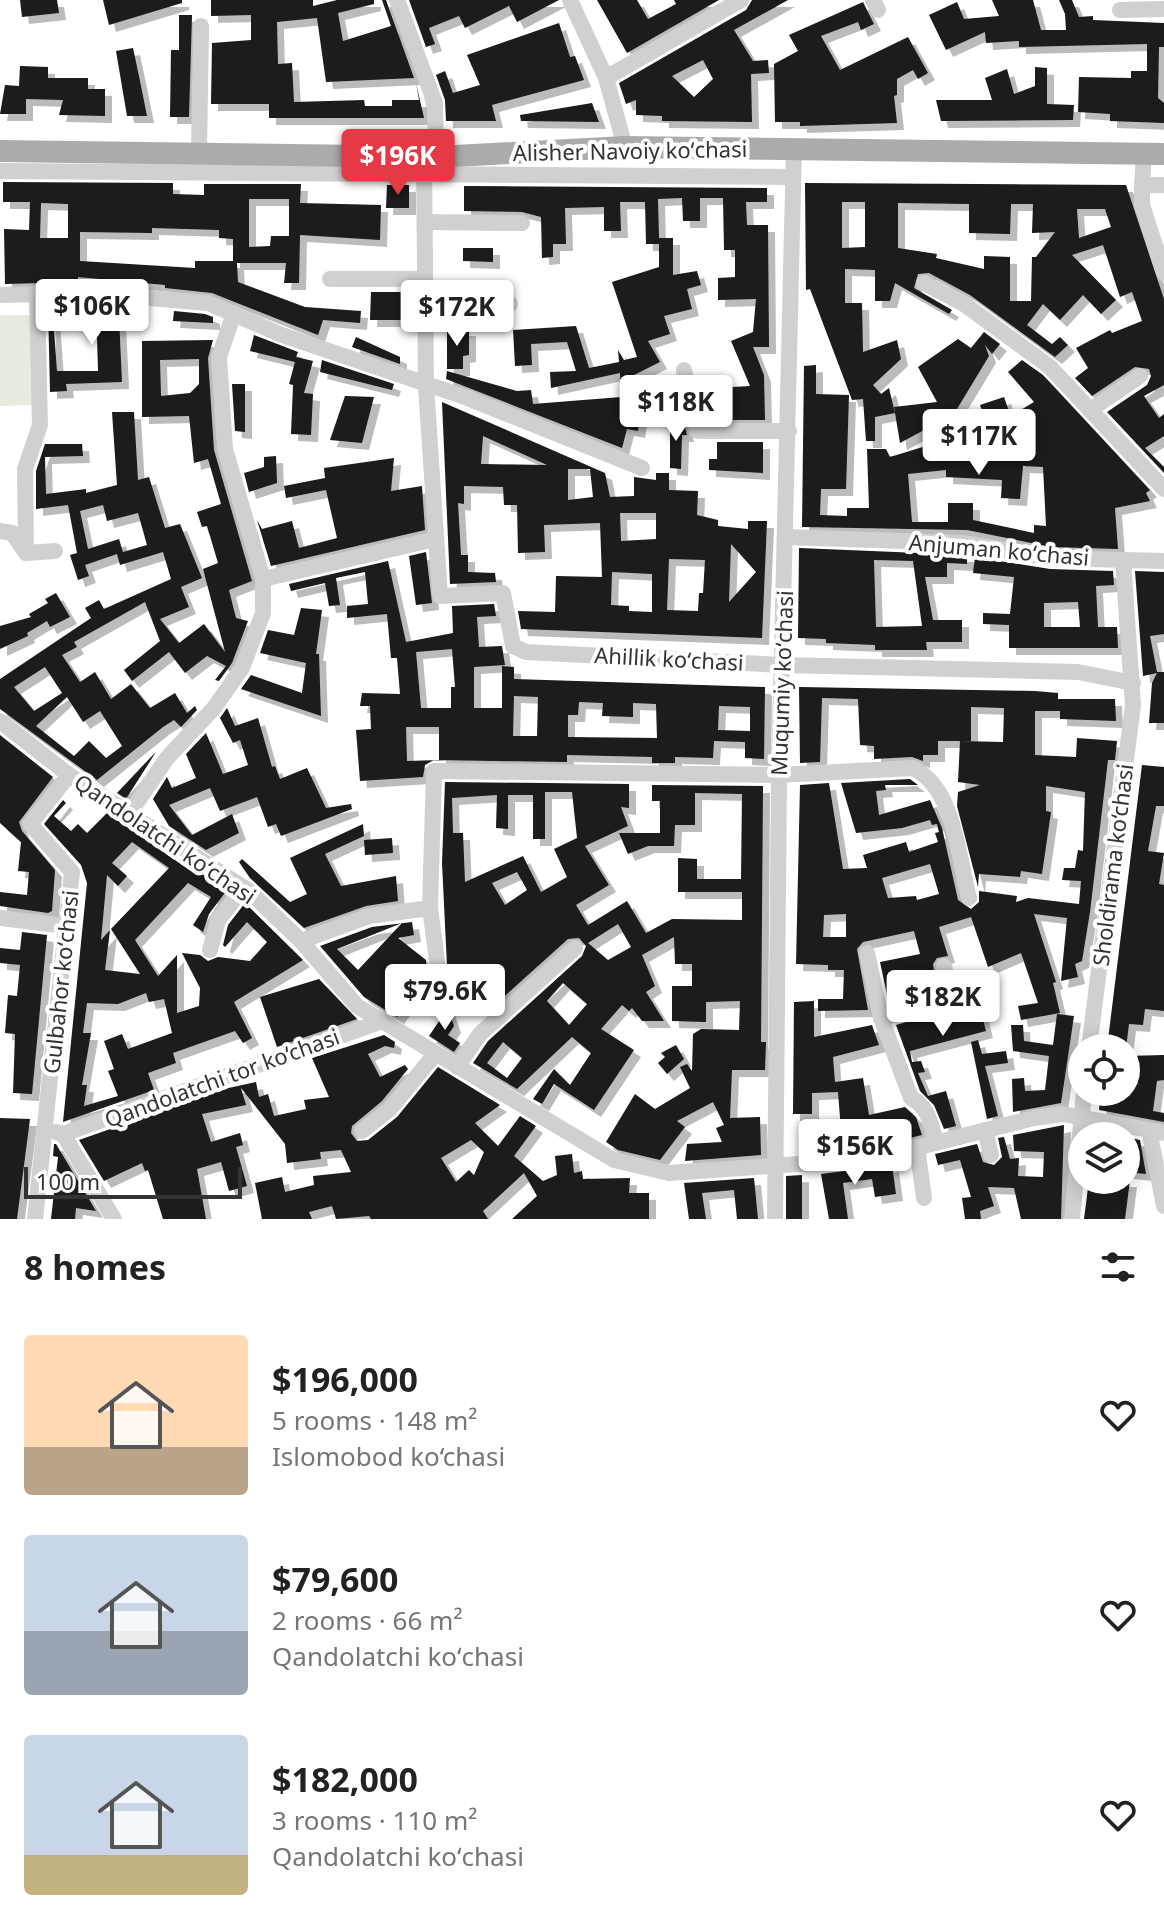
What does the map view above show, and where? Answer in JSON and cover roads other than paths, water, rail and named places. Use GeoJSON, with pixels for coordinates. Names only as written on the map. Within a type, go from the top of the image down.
{"type":"FeatureCollection","features":[{"type":"Feature","properties":{"kind":"main road","name":"Alisher Navoiy koʻchasi"},"geometry":{"type":"LineString","coordinates":[[0,151],[207,160],[428,163],[625,147],[1154,154]]}},
{"type":"Feature","properties":{"kind":"street"},"geometry":{"type":"LineString","coordinates":[[263,579],[435,539],[426,386],[425,222],[435,103],[397,0]]}},
{"type":"Feature","properties":{"kind":"street"},"geometry":{"type":"LineString","coordinates":[[570,0],[606,78],[625,147]]}},
{"type":"Feature","properties":{"kind":"street"},"geometry":{"type":"LineString","coordinates":[[606,78],[741,0]]}},
{"type":"Feature","properties":{"kind":"street"},"geometry":{"type":"LineString","coordinates":[[1120,10],[1164,9]]}},
{"type":"Feature","properties":{"kind":"street"},"geometry":{"type":"LineString","coordinates":[[0,171],[207,160],[201,26]]}},
{"type":"Feature","properties":{"kind":"street","name":"Muqumiy koʻchasi"},"geometry":{"type":"LineString","coordinates":[[775,1219],[779,775],[794,148]]}},
{"type":"Feature","properties":{"kind":"street"},"geometry":{"type":"LineString","coordinates":[[1154,154],[1142,185],[1142,205],[1164,273]]}},
{"type":"Feature","properties":{"kind":"street"},"geometry":{"type":"LineString","coordinates":[[428,163],[793,177]]}},
{"type":"Feature","properties":{"kind":"street"},"geometry":{"type":"LineString","coordinates":[[1142,185],[1164,185]]}},
{"type":"Feature","properties":{"kind":"street"},"geometry":{"type":"LineString","coordinates":[[425,222],[522,223]]}},
{"type":"Feature","properties":{"kind":"street"},"geometry":{"type":"LineString","coordinates":[[330,279],[425,279]]}},
{"type":"Feature","properties":{"kind":"street"},"geometry":{"type":"LineString","coordinates":[[924,283],[964,304],[1050,367],[1164,489]]}},
{"type":"Feature","properties":{"kind":"street"},"geometry":{"type":"LineString","coordinates":[[1,295],[90,293],[208,303],[282,335],[465,397],[642,468]]}},
{"type":"Feature","properties":{"kind":"street"},"geometry":{"type":"LineString","coordinates":[[26,553],[25,469],[40,425],[37,295]]}},
{"type":"Feature","properties":{"kind":"street"},"geometry":{"type":"LineString","coordinates":[[425,304],[510,304]]}},
{"type":"Feature","properties":{"kind":"street"},"geometry":{"type":"LineString","coordinates":[[129,814],[167,758],[214,708],[242,668],[263,613],[263,579],[225,449],[219,357],[234,313]]}},
{"type":"Feature","properties":{"kind":"street"},"geometry":{"type":"LineString","coordinates":[[684,370],[697,431],[789,431]]}},
{"type":"Feature","properties":{"kind":"street"},"geometry":{"type":"LineString","coordinates":[[1090,410],[1140,376]]}},
{"type":"Feature","properties":{"kind":"street"},"geometry":{"type":"LineString","coordinates":[[0,531],[12,533],[26,553]]}},
{"type":"Feature","properties":{"kind":"street","name":"Anjuman koʻchasi"},"geometry":{"type":"LineString","coordinates":[[786,537],[963,543],[1050,558],[1164,561]]}},
{"type":"Feature","properties":{"kind":"street","name":"Ahillik koʻchasi"},"geometry":{"type":"LineString","coordinates":[[435,539],[440,596],[503,593],[513,646],[526,652],[782,665],[1078,672],[1133,683]]}},
{"type":"Feature","properties":{"kind":"street"},"geometry":{"type":"LineString","coordinates":[[26,553],[55,551]]}},
{"type":"Feature","properties":{"kind":"street","name":"Sholdirama ko‘chasi"},"geometry":{"type":"LineString","coordinates":[[1091,1034],[1133,705],[1123,560]]}},
{"type":"Feature","properties":{"kind":"street","name":"Qandolatchi koʻchasi"},"geometry":{"type":"LineString","coordinates":[[0,721],[69,775],[243,888],[301,941],[357,1006],[614,1160],[669,1173],[872,1159],[1063,1114],[1156,1131]]}},
{"type":"Feature","properties":{"kind":"street"},"geometry":{"type":"LineString","coordinates":[[439,976],[430,908],[434,771],[779,775],[913,768],[928,775],[943,799],[969,898]]}},
{"type":"Feature","properties":{"kind":"street","name":"Gulbahor koʻchasi"},"geometry":{"type":"LineString","coordinates":[[35,1219],[72,872],[30,824],[69,775]]}},
{"type":"Feature","properties":{"kind":"street"},"geometry":{"type":"LineString","coordinates":[[210,950],[218,920],[243,888]]}},
{"type":"Feature","properties":{"kind":"street"},"geometry":{"type":"LineString","coordinates":[[301,941],[369,916],[430,908]]}},
{"type":"Feature","properties":{"kind":"street"},"geometry":{"type":"LineString","coordinates":[[0,918],[66,926]]}},
{"type":"Feature","properties":{"kind":"street"},"geometry":{"type":"LineString","coordinates":[[457,1067],[480,1034],[575,948]]}},
{"type":"Feature","properties":{"kind":"street"},"geometry":{"type":"LineString","coordinates":[[867,953],[881,1018],[911,1098],[920,1102],[929,1116],[936,1143]]}},
{"type":"Feature","properties":{"kind":"street"},"geometry":{"type":"LineString","coordinates":[[881,1018],[945,1000],[950,990],[944,966]]}},
{"type":"Feature","properties":{"kind":"street","name":"Qandolatchi tor ko‘chasi"},"geometry":{"type":"LineString","coordinates":[[63,1134],[380,1022]]}},
{"type":"Feature","properties":{"kind":"street"},"geometry":{"type":"LineString","coordinates":[[362,1131],[390,1109],[435,1054]]}},
{"type":"Feature","properties":{"kind":"street"},"geometry":{"type":"LineString","coordinates":[[1072,1219],[1082,1106]]}},
{"type":"Feature","properties":{"kind":"street"},"geometry":{"type":"LineString","coordinates":[[45,1130],[63,1134],[114,1219]]}},
{"type":"Feature","properties":{"kind":"street"},"geometry":{"type":"LineString","coordinates":[[985,1130],[991,1155]]}},
{"type":"Feature","properties":{"kind":"street"},"geometry":{"type":"LineString","coordinates":[[1156,1131],[1164,1206]]}},
{"type":"Feature","properties":{"kind":"street"},"geometry":{"type":"LineString","coordinates":[[917,1147],[924,1198]]}}]}
